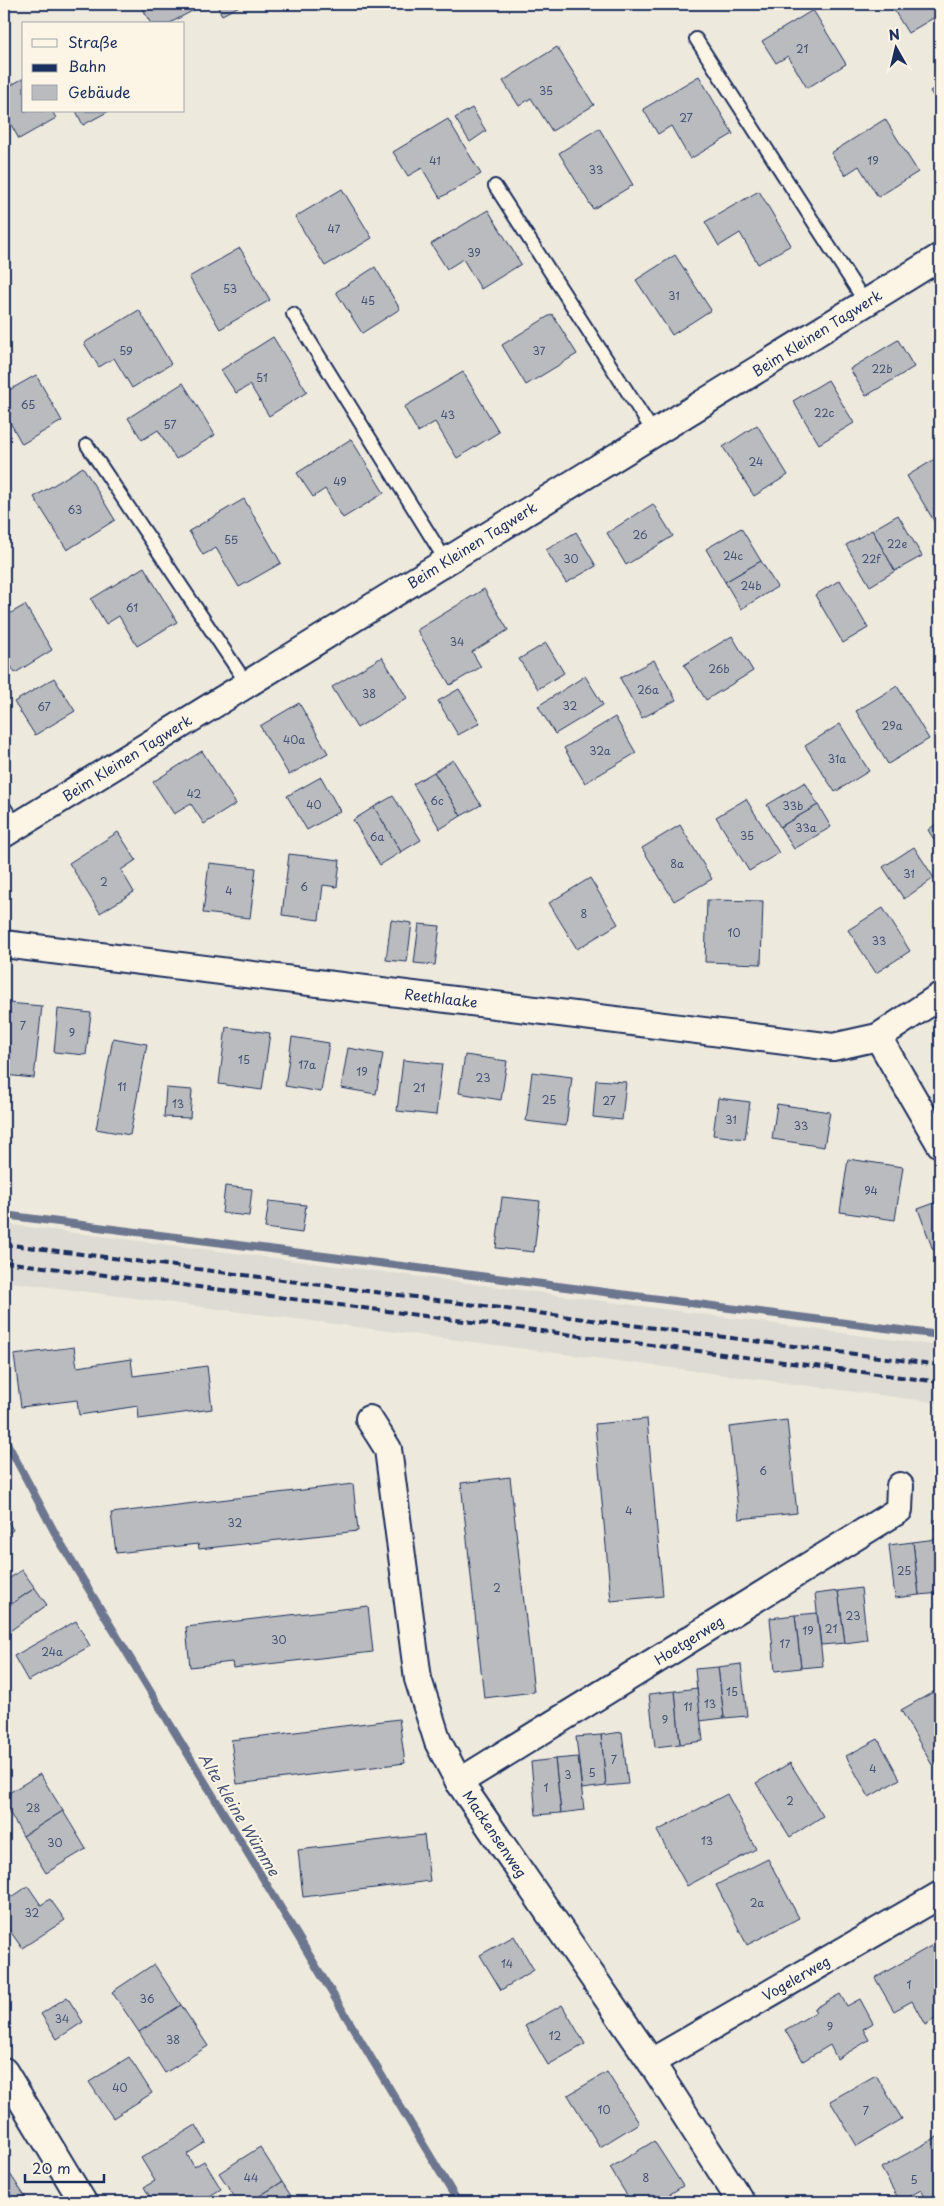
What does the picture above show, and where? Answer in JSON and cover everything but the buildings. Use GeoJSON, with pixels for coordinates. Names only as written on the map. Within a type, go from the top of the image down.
{"type":"FeatureCollection","features":[{"type":"Feature","properties":{"kind":"street","name":"Beim Kleinen Tagwerk"},"geometry":{"type":"LineString","coordinates":[[8,822],[247,684],[940,257]]}},
{"type":"Feature","properties":{"kind":"street","name":"Reethlaake"},"geometry":{"type":"LineString","coordinates":[[4,944],[833,1047],[878,1037]]}},
{"type":"Feature","properties":{"kind":"street"},"geometry":{"type":"LineString","coordinates":[[940,996],[878,1037],[940,1144]]}},
{"type":"Feature","properties":{"kind":"street","name":"Mackensenweg"},"geometry":{"type":"LineString","coordinates":[[369,1419],[388,1449],[418,1679],[438,1742],[459,1782],[651,2062],[741,2202]]}},
{"type":"Feature","properties":{"kind":"street","name":"Hoetgerweg"},"geometry":{"type":"LineString","coordinates":[[459,1782],[899,1510],[900,1486]]}},
{"type":"Feature","properties":{"kind":"street","name":"Vogelerweg"},"geometry":{"type":"LineString","coordinates":[[651,2062],[940,1895]]}},
{"type":"Feature","properties":{"kind":"street"},"geometry":{"type":"LineString","coordinates":[[4,2070],[83,2202]]}},
{"type":"Feature","properties":{"kind":"lane"},"geometry":{"type":"LineString","coordinates":[[696,39],[866,302]]}},
{"type":"Feature","properties":{"kind":"lane"},"geometry":{"type":"LineString","coordinates":[[494,186],[654,433]]}},
{"type":"Feature","properties":{"kind":"lane"},"geometry":{"type":"LineString","coordinates":[[293,314],[446,561]]}},
{"type":"Feature","properties":{"kind":"lane"},"geometry":{"type":"LineString","coordinates":[[87,445],[247,684]]}},
{"type":"Feature","properties":{"kind":"shaded area"},"geometry":{"type":"Polygon","coordinates":[[[4,1224],[400,1274],[940,1346],[940,1403],[4,1281],[4,1224]]]}},
{"type":"Feature","properties":{"kind":"waterway"},"geometry":{"type":"LineString","coordinates":[[4,1215],[940,1335]]}},
{"type":"Feature","properties":{"kind":"waterway","name":"Alte kleine Wümme"},"geometry":{"type":"LineString","coordinates":[[4,1437],[56,1535],[458,2202]]}},
{"type":"Feature","properties":{"kind":"railway"},"geometry":{"type":"LineString","coordinates":[[4,1244],[940,1365]]}},
{"type":"Feature","properties":{"kind":"railway"},"geometry":{"type":"LineString","coordinates":[[4,1262],[940,1382]]}}]}
